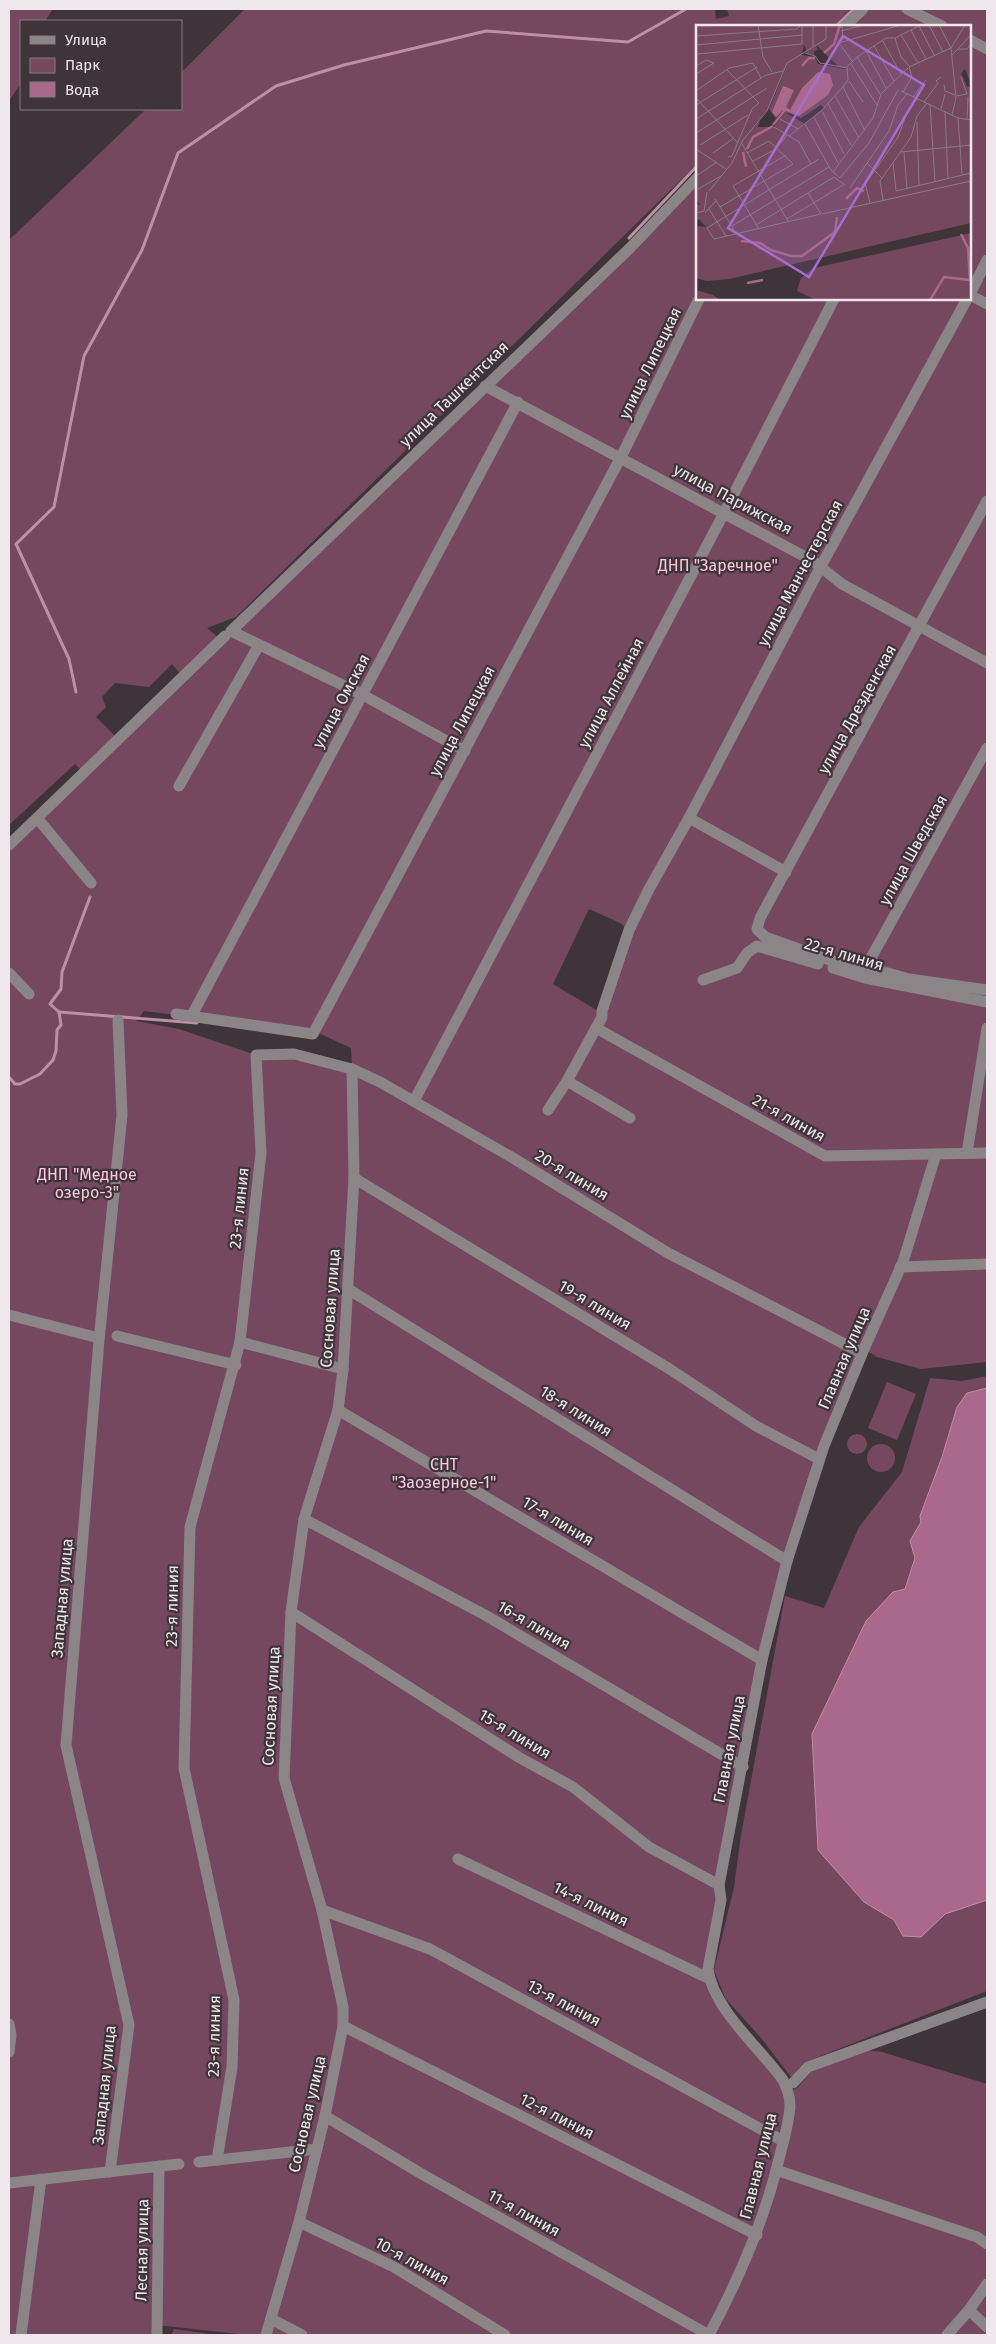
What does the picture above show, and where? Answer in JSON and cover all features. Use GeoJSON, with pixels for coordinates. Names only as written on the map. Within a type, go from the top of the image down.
{"type":"FeatureCollection","features":[{"type":"Feature","properties":{"kind":"street"},"geometry":{"type":"LineString","coordinates":[[846,25],[863,9]]}},
{"type":"Feature","properties":{"kind":"street"},"geometry":{"type":"LineString","coordinates":[[907,9],[940,25]]}},
{"type":"Feature","properties":{"kind":"street"},"geometry":{"type":"LineString","coordinates":[[971,41],[987,49]]}},
{"type":"Feature","properties":{"kind":"street","name":"улица Ташкентская"},"geometry":{"type":"LineString","coordinates":[[9,846],[630,248],[696,179]]}},
{"type":"Feature","properties":{"kind":"street"},"geometry":{"type":"LineString","coordinates":[[971,292],[987,260]]}},
{"type":"Feature","properties":{"kind":"street"},"geometry":{"type":"LineString","coordinates":[[971,295],[987,304]]}},
{"type":"Feature","properties":{"kind":"street","name":"улица Липецкая"},"geometry":{"type":"LineString","coordinates":[[176,1014],[313,1034],[622,457],[699,300]]}},
{"type":"Feature","properties":{"kind":"street","name":"улица Аллейная"},"geometry":{"type":"LineString","coordinates":[[414,1101],[724,513],[833,300]]}},
{"type":"Feature","properties":{"kind":"street","name":"улица Манчестерская"},"geometry":{"type":"LineString","coordinates":[[548,1110],[567,1081],[602,1017],[602,1010],[634,917],[689,818],[820,568],[966,300]]}},
{"type":"Feature","properties":{"kind":"street","name":"улица Парижская"},"geometry":{"type":"LineString","coordinates":[[485,386],[622,457],[813,561],[842,584],[987,663]]}},
{"type":"Feature","properties":{"kind":"street","name":"улица Омская"},"geometry":{"type":"LineString","coordinates":[[192,1015],[518,402]]}},
{"type":"Feature","properties":{"kind":"street","name":"улица Дрезденская"},"geometry":{"type":"LineString","coordinates":[[866,967],[841,964],[823,958],[764,937],[757,929],[760,918],[921,626],[987,501]]}},
{"type":"Feature","properties":{"kind":"street"},"geometry":{"type":"LineString","coordinates":[[228,634],[259,645],[363,695],[465,751]]}},
{"type":"Feature","properties":{"kind":"street"},"geometry":{"type":"LineString","coordinates":[[179,786],[259,645]]}},
{"type":"Feature","properties":{"kind":"street","name":"улица Шведская"},"geometry":{"type":"LineString","coordinates":[[866,967],[987,748]]}},
{"type":"Feature","properties":{"kind":"street"},"geometry":{"type":"LineString","coordinates":[[689,818],[786,872]]}},
{"type":"Feature","properties":{"kind":"street"},"geometry":{"type":"LineString","coordinates":[[38,819],[90,883]]}},
{"type":"Feature","properties":{"kind":"street","name":"22-я линия"},"geometry":{"type":"LineString","coordinates":[[703,980],[736,968],[747,953],[757,946],[865,978],[987,1002]]}},
{"type":"Feature","properties":{"kind":"street"},"geometry":{"type":"LineString","coordinates":[[866,967],[909,979],[987,990]]}},
{"type":"Feature","properties":{"kind":"street"},"geometry":{"type":"LineString","coordinates":[[9,974],[29,994]]}},
{"type":"Feature","properties":{"kind":"street","name":"Западная улица"},"geometry":{"type":"LineString","coordinates":[[110,2172],[129,2025],[66,1745],[99,1338],[122,1115],[118,1020]]}},
{"type":"Feature","properties":{"kind":"street","name":"21-я линия"},"geometry":{"type":"LineString","coordinates":[[596,1028],[825,1156],[987,1153]]}},
{"type":"Feature","properties":{"kind":"street"},"geometry":{"type":"LineString","coordinates":[[967,1153],[987,1028]]}},
{"type":"Feature","properties":{"kind":"street","name":"20-я линия"},"geometry":{"type":"LineString","coordinates":[[256,1055],[294,1054],[352,1069],[414,1101],[668,1254],[862,1353]]}},
{"type":"Feature","properties":{"kind":"street","name":"23-я линия"},"geometry":{"type":"LineString","coordinates":[[217,2160],[232,2067],[234,2000],[184,1768],[190,1527],[236,1365],[240,1342],[262,1153],[256,1055]]}},
{"type":"Feature","properties":{"kind":"street","name":"Сосновая улица"},"geometry":{"type":"LineString","coordinates":[[266,2335],[299,2222],[325,2116],[343,2026],[343,2007],[322,1910],[284,1778],[292,1612],[304,1519],[338,1410],[343,1369],[354,1178],[352,1069]]}},
{"type":"Feature","properties":{"kind":"street"},"geometry":{"type":"LineString","coordinates":[[567,1081],[630,1118]]}},
{"type":"Feature","properties":{"kind":"street","name":"Главная улица"},"geometry":{"type":"LineString","coordinates":[[709,2335],[733,2290],[757,2235],[776,2170],[790,2106],[789,2093],[783,2080],[718,2000],[708,1970],[721,1900],[719,1885],[762,1660],[787,1561],[820,1459],[862,1353],[900,1267],[936,1154]]}},
{"type":"Feature","properties":{"kind":"street","name":"19-я линия"},"geometry":{"type":"LineString","coordinates":[[354,1178],[668,1368],[756,1426],[820,1459]]}},
{"type":"Feature","properties":{"kind":"street"},"geometry":{"type":"LineString","coordinates":[[900,1267],[987,1264]]}},
{"type":"Feature","properties":{"kind":"street","name":"18-я линия"},"geometry":{"type":"LineString","coordinates":[[348,1290],[787,1561]]}},
{"type":"Feature","properties":{"kind":"street"},"geometry":{"type":"LineString","coordinates":[[9,1315],[99,1338]]}},
{"type":"Feature","properties":{"kind":"street"},"geometry":{"type":"LineString","coordinates":[[117,1336],[236,1365]]}},
{"type":"Feature","properties":{"kind":"street"},"geometry":{"type":"LineString","coordinates":[[240,1342],[343,1369]]}},
{"type":"Feature","properties":{"kind":"street","name":"17-я линия"},"geometry":{"type":"LineString","coordinates":[[338,1410],[762,1660]]}},
{"type":"Feature","properties":{"kind":"street","name":"16-я линия"},"geometry":{"type":"LineString","coordinates":[[304,1519],[485,1615],[743,1766]]}},
{"type":"Feature","properties":{"kind":"street","name":"15-я линия"},"geometry":{"type":"LineString","coordinates":[[292,1612],[520,1758],[573,1787],[649,1847],[719,1885]]}},
{"type":"Feature","properties":{"kind":"street","name":"14-я линия"},"geometry":{"type":"LineString","coordinates":[[458,1859],[710,1979]]}},
{"type":"Feature","properties":{"kind":"street","name":"13-я линия"},"geometry":{"type":"LineString","coordinates":[[322,1910],[430,1949],[783,2141]]}},
{"type":"Feature","properties":{"kind":"street"},"geometry":{"type":"LineString","coordinates":[[793,2083],[808,2067],[987,2002]]}},
{"type":"Feature","properties":{"kind":"street"},"geometry":{"type":"LineString","coordinates":[[9,2024],[11,2035],[9,2052]]}},
{"type":"Feature","properties":{"kind":"street","name":"12-я линия"},"geometry":{"type":"LineString","coordinates":[[343,2026],[757,2235]]}},
{"type":"Feature","properties":{"kind":"street","name":"11-я линия"},"geometry":{"type":"LineString","coordinates":[[325,2116],[428,2178],[709,2335]]}},
{"type":"Feature","properties":{"kind":"street"},"geometry":{"type":"LineString","coordinates":[[200,2162],[317,2149]]}},
{"type":"Feature","properties":{"kind":"street"},"geometry":{"type":"LineString","coordinates":[[9,2182],[179,2164]]}},
{"type":"Feature","properties":{"kind":"street","name":"Лесная улица"},"geometry":{"type":"LineString","coordinates":[[157,2335],[159,2166]]}},
{"type":"Feature","properties":{"kind":"street"},"geometry":{"type":"LineString","coordinates":[[776,2170],[977,2237],[987,2244]]}},
{"type":"Feature","properties":{"kind":"street"},"geometry":{"type":"LineString","coordinates":[[21,2335],[41,2179]]}},
{"type":"Feature","properties":{"kind":"street","name":"10-я линия"},"geometry":{"type":"LineString","coordinates":[[299,2222],[394,2267],[506,2335]]}},
{"type":"Feature","properties":{"kind":"street"},"geometry":{"type":"LineString","coordinates":[[947,2335],[969,2310],[987,2284]]}},
{"type":"Feature","properties":{"kind":"street"},"geometry":{"type":"LineString","coordinates":[[969,2310],[987,2327]]}},
{"type":"Feature","properties":{"kind":"street"},"geometry":{"type":"LineString","coordinates":[[271,2319],[302,2335]]}},
{"type":"Feature","properties":{"kind":"green space"},"geometry":{"type":"Polygon","coordinates":[[[9,9],[53,9],[46,20],[20,20],[20,84],[9,101],[9,9]]]}},
{"type":"Feature","properties":{"kind":"green space"},"geometry":{"type":"Polygon","coordinates":[[[245,9],[715,9],[716,19],[729,16],[727,9],[856,9],[839,25],[696,25],[696,165],[236,617],[207,628],[221,640],[696,179],[696,300],[971,300],[971,25],[846,25],[864,9],[987,9],[987,1362],[921,1369],[877,1357],[864,1349],[787,1561],[743,1767],[710,1979],[789,2093],[798,2087],[811,2072],[867,2050],[882,2052],[987,2084],[987,2335],[248,2335],[157,2325],[157,2335],[9,2335],[9,846],[84,773],[75,764],[9,825],[9,240],[145,110],[182,110],[182,72],[245,9]],[[172,664],[149,687],[115,683],[102,697],[106,707],[96,717],[119,740],[183,677],[172,664]],[[589,909],[553,984],[603,1014],[629,930],[620,923],[589,909]],[[144,1011],[136,1021],[179,1029],[256,1055],[352,1068],[351,1048],[316,1032],[144,1011]]]}},
{"type":"Feature","properties":{"kind":"green space"},"geometry":{"type":"Polygon","coordinates":[[[987,1376],[987,1991],[805,2062],[791,2077],[761,2038],[725,1998],[714,1970],[734,1887],[741,1835],[785,1596],[824,1608],[859,1527],[902,1472],[930,1378],[962,1381],[987,1376]]]}},
{"type":"Feature","properties":{"kind":"green space"},"geometry":{"type":"Polygon","coordinates":[[[887,1382],[916,1394],[897,1440],[868,1428],[887,1382]]]}},
{"type":"Feature","properties":{"kind":"green space"},"geometry":{"type":"Polygon","coordinates":[[[857,1434],[864,1437],[867,1444],[864,1451],[857,1454],[850,1451],[847,1444],[850,1437],[857,1434]]]}},
{"type":"Feature","properties":{"kind":"green space"},"geometry":{"type":"Polygon","coordinates":[[[881,1444],[891,1448],[895,1458],[891,1468],[881,1472],[871,1468],[867,1458],[871,1448],[881,1444]]]}},
{"type":"Feature","properties":{"kind":"green space"},"geometry":{"type":"Polygon","coordinates":[[[174,2329],[217,2335],[171,2335],[174,2329]]]}},
{"type":"Feature","properties":{"kind":"water"},"geometry":{"type":"Polygon","coordinates":[[[987,1388],[987,1900],[945,1914],[921,1937],[903,1936],[894,1920],[864,1902],[818,1850],[812,1734],[866,1621],[893,1592],[905,1589],[915,1558],[910,1541],[921,1522],[920,1516],[942,1457],[957,1407],[967,1393],[987,1388]]]}},
{"type":"Feature","properties":{"kind":"waterway"},"geometry":{"type":"LineString","coordinates":[[76,692],[69,659],[16,544],[54,507],[84,356],[142,250],[178,153],[276,86],[344,65],[486,31],[628,42],[686,9]]}},
{"type":"Feature","properties":{"kind":"waterway"},"geometry":{"type":"LineString","coordinates":[[837,25],[854,9]]}},
{"type":"Feature","properties":{"kind":"waterway"},"geometry":{"type":"LineString","coordinates":[[629,238],[696,167]]}},
{"type":"Feature","properties":{"kind":"waterway"},"geometry":{"type":"LineString","coordinates":[[9,1077],[15,1084],[20,1084],[40,1074],[53,1060],[56,1051],[57,1030],[61,1025],[59,1012],[50,1004],[61,989],[62,972],[90,897]]}},
{"type":"Feature","properties":{"kind":"waterway"},"geometry":{"type":"LineString","coordinates":[[59,1012],[197,1023]]}},
{"type":"Feature","properties":{"kind":"park label","name":"ДНП \"Заречное\""},"geometry":{"type":"Point","coordinates":[718,565]}},
{"type":"Feature","properties":{"kind":"park label","name":"ДНП \"Медное озеро-3\""},"geometry":{"type":"Point","coordinates":[87,1183]}},
{"type":"Feature","properties":{"kind":"park label","name":"СНТ \"Заозерное-1\""},"geometry":{"type":"Point","coordinates":[444,1473]}}]}
